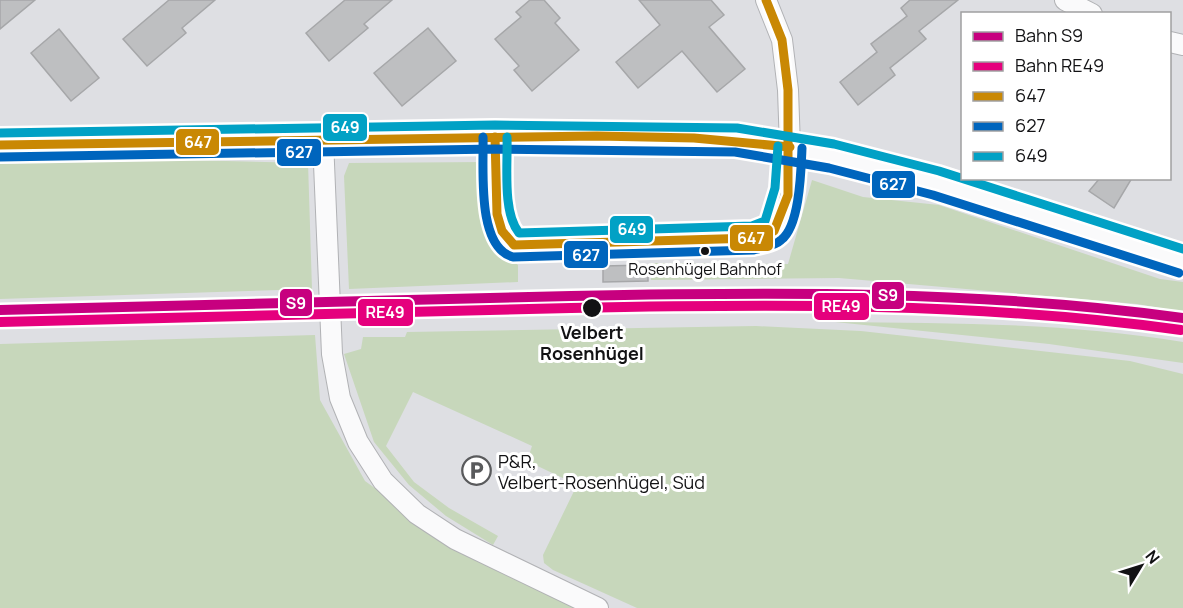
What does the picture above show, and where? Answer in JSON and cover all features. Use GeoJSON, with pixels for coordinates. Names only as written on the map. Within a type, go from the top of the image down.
{"type":"FeatureCollection","features":[{"type":"Feature","properties":{"kind":"street"},"geometry":{"type":"LineString","coordinates":[[766,0],[782,40],[789,90],[790,147]]}},
{"type":"Feature","properties":{"kind":"street"},"geometry":{"type":"LineString","coordinates":[[1065,0],[1088,12]]}},
{"type":"Feature","properties":{"kind":"street"},"geometry":{"type":"LineString","coordinates":[[0,145],[495,138],[736,140],[790,147],[936,183],[1183,262]]}},
{"type":"Feature","properties":{"kind":"street"},"geometry":{"type":"LineString","coordinates":[[323,140],[332,354],[340,398],[358,442],[383,481],[417,514],[465,544],[598,608]]}},
{"type":"Feature","properties":{"kind":"lane"},"geometry":{"type":"LineString","coordinates":[[495,138],[497,214],[502,231],[514,244],[754,238],[774,231],[788,195],[790,147]]}},
{"type":"Feature","properties":{"kind":"green space"},"geometry":{"type":"Polygon","coordinates":[[[145,159],[308,163],[312,289],[0,299],[0,164],[145,159]]]}},
{"type":"Feature","properties":{"kind":"green space"},"geometry":{"type":"Polygon","coordinates":[[[484,162],[494,243],[518,265],[518,282],[349,289],[344,176],[349,163],[484,162]]]}},
{"type":"Feature","properties":{"kind":"green space"},"geometry":{"type":"Polygon","coordinates":[[[812,180],[863,197],[939,205],[1160,279],[1183,282],[1183,312],[1137,304],[839,278],[651,280],[650,263],[788,264],[812,180]]]}},
{"type":"Feature","properties":{"kind":"green space"},"geometry":{"type":"Polygon","coordinates":[[[835,322],[1010,325],[1140,336],[1183,342],[1183,363],[1049,344],[835,322]]]}},
{"type":"Feature","properties":{"kind":"green space"},"geometry":{"type":"Polygon","coordinates":[[[756,326],[861,331],[1130,361],[1183,374],[1183,608],[637,608],[553,570],[544,563],[543,555],[575,489],[567,480],[527,461],[532,446],[413,392],[386,446],[414,482],[449,508],[498,536],[493,545],[446,516],[409,485],[374,442],[344,354],[361,349],[363,337],[405,337],[407,332],[756,326]]]}},
{"type":"Feature","properties":{"kind":"green space"},"geometry":{"type":"Polygon","coordinates":[[[315,335],[320,400],[365,481],[473,559],[584,608],[0,608],[0,344],[315,335]]]}},
{"type":"Feature","properties":{"kind":"building"},"geometry":{"type":"Polygon","coordinates":[[[0,0],[35,0],[0,29],[0,0]]]}},
{"type":"Feature","properties":{"kind":"building"},"geometry":{"type":"Polygon","coordinates":[[[169,0],[215,0],[182,28],[186,33],[147,66],[123,39],[169,0]]]}},
{"type":"Feature","properties":{"kind":"building"},"geometry":{"type":"Polygon","coordinates":[[[345,0],[392,0],[364,24],[368,28],[329,61],[306,33],[345,0]]]}},
{"type":"Feature","properties":{"kind":"building"},"geometry":{"type":"Polygon","coordinates":[[[530,0],[544,0],[560,18],[555,23],[579,50],[532,91],[514,70],[519,66],[495,39],[521,17],[516,12],[530,0]]]}},
{"type":"Feature","properties":{"kind":"building"},"geometry":{"type":"Polygon","coordinates":[[[639,0],[711,0],[724,15],[709,27],[745,69],[717,92],[682,51],[638,88],[616,62],[660,25],[639,0]]]}},
{"type":"Feature","properties":{"kind":"building"},"geometry":{"type":"Polygon","coordinates":[[[910,0],[958,0],[919,31],[926,39],[890,68],[895,75],[858,105],[840,82],[877,52],[871,44],[907,16],[901,8],[910,0]]]}},
{"type":"Feature","properties":{"kind":"building"},"geometry":{"type":"Polygon","coordinates":[[[428,28],[456,61],[402,106],[374,73],[428,28]]]}},
{"type":"Feature","properties":{"kind":"building"},"geometry":{"type":"Polygon","coordinates":[[[59,29],[99,78],[71,101],[31,53],[59,29]]]}},
{"type":"Feature","properties":{"kind":"building"},"geometry":{"type":"Polygon","coordinates":[[[1098,180],[1131,180],[1114,208],[1089,191],[1098,180]]]}},
{"type":"Feature","properties":{"kind":"building"},"geometry":{"type":"Polygon","coordinates":[[[648,265],[648,281],[603,282],[603,266],[648,265]]]}},
{"type":"Feature","properties":{"kind":"rail line","name":"S9"},"geometry":{"type":"LineString","coordinates":[[0,310],[571,296],[801,294],[1031,302],[1183,318]]}},
{"type":"Feature","properties":{"kind":"rail line","name":"RE49"},"geometry":{"type":"LineString","coordinates":[[0,322],[571,308],[800,306],[1029,314],[1181,330]]}},
{"type":"Feature","properties":{"kind":"transit line","name":"647"},"geometry":{"type":"LineString","coordinates":[[495,137],[497,214],[502,231],[514,245],[754,238],[774,231],[788,195],[788,90],[782,40],[766,0]]}},
{"type":"Feature","properties":{"kind":"transit line","name":"649"},"geometry":{"type":"LineString","coordinates":[[0,133],[495,125],[737,128],[834,144],[961,178]]}},
{"type":"Feature","properties":{"kind":"transit line","name":"647"},"geometry":{"type":"LineString","coordinates":[[0,145],[597,136],[694,138],[790,147]]}},
{"type":"Feature","properties":{"kind":"transit line","name":"627"},"geometry":{"type":"LineString","coordinates":[[483,137],[484,204],[488,223],[493,238],[501,250],[513,257],[754,250],[772,245],[787,233],[796,211],[802,148]]}},
{"type":"Feature","properties":{"kind":"transit line","name":"649"},"geometry":{"type":"LineString","coordinates":[[507,137],[508,201],[510,213],[519,233],[752,226],[765,221],[775,188],[778,146]]}},
{"type":"Feature","properties":{"kind":"transit line","name":"627"},"geometry":{"type":"LineString","coordinates":[[0,157],[495,149],[735,152],[829,168],[933,195],[1179,273]]}},
{"type":"Feature","properties":{"kind":"transit line","name":"649"},"geometry":{"type":"LineString","coordinates":[[967,180],[1183,249]]}},
{"type":"Feature","properties":{"kind":"place","name":"Rosenhügel Bahnhof"},"geometry":{"type":"Point","coordinates":[705,251]}},
{"type":"Feature","properties":{"kind":"place","name":"Velbert Rosenhügel"},"geometry":{"type":"Point","coordinates":[592,308]}},
{"type":"Feature","properties":{"kind":"place","name":"P&R, Velbert-Rosenhügel, Süd"},"geometry":{"type":"Point","coordinates":[477,471]}}]}
